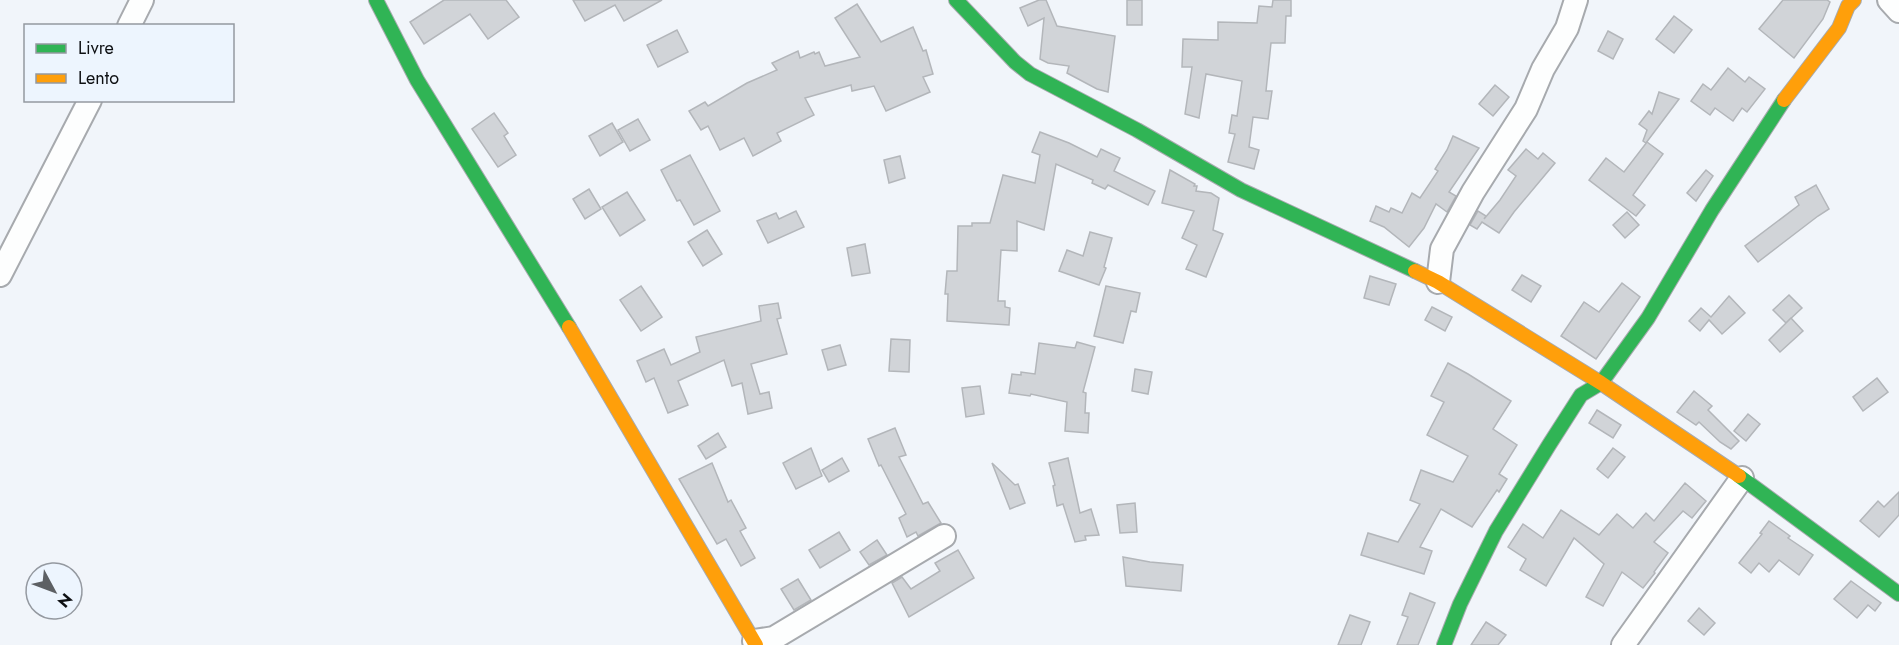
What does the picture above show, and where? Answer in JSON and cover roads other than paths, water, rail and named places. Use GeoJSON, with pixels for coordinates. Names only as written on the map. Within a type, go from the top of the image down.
{"type":"FeatureCollection","features":[{"type":"Feature","properties":{"kind":"street"},"geometry":{"type":"LineString","coordinates":[[130,24],[142,0]]}},
{"type":"Feature","properties":{"kind":"street"},"geometry":{"type":"LineString","coordinates":[[376,0],[417,80],[536,272],[755,643],[774,638],[944,536]]}},
{"type":"Feature","properties":{"kind":"street"},"geometry":{"type":"LineString","coordinates":[[956,0],[1030,74],[1137,130],[1241,190],[1437,282],[1601,383],[1742,478],[1899,594]]}},
{"type":"Feature","properties":{"kind":"street"},"geometry":{"type":"LineString","coordinates":[[1437,282],[1442,249],[1473,192],[1526,109],[1544,69],[1568,28],[1576,0]]}},
{"type":"Feature","properties":{"kind":"street"},"geometry":{"type":"LineString","coordinates":[[1444,645],[1460,604],[1496,531],[1549,445],[1581,395],[1601,383],[1648,318],[1712,210],[1774,113],[1839,28],[1848,6],[1854,0]]}},
{"type":"Feature","properties":{"kind":"street"},"geometry":{"type":"LineString","coordinates":[[1889,0],[1899,11]]}},
{"type":"Feature","properties":{"kind":"street"},"geometry":{"type":"LineString","coordinates":[[0,275],[89,102]]}},
{"type":"Feature","properties":{"kind":"street"},"geometry":{"type":"LineString","coordinates":[[1623,645],[1742,478]]}}]}
